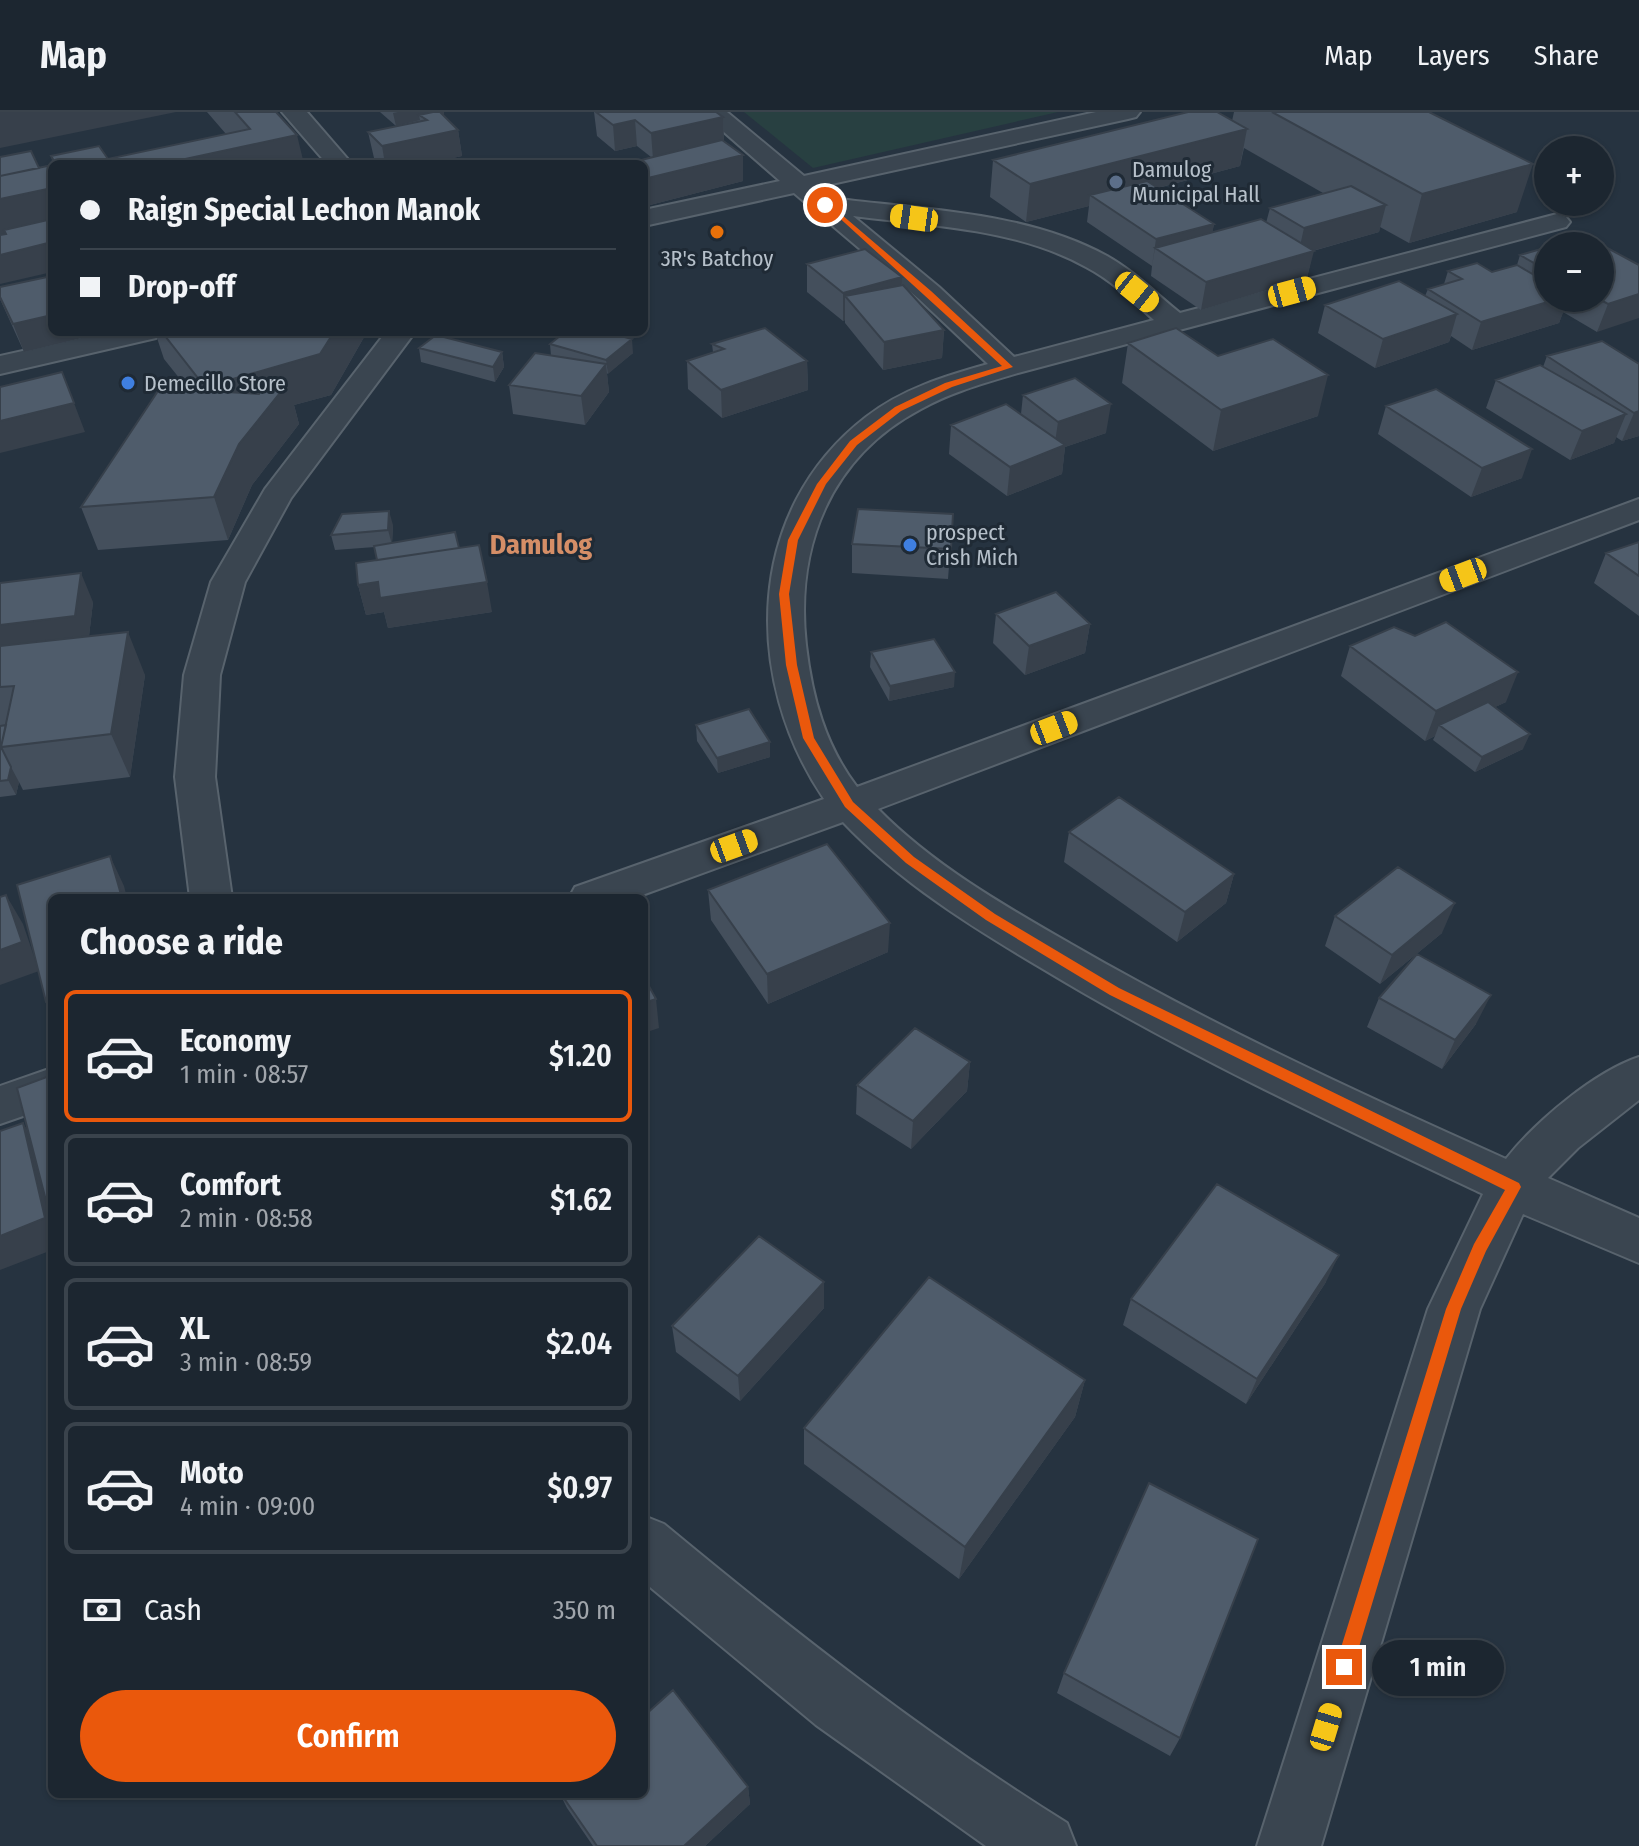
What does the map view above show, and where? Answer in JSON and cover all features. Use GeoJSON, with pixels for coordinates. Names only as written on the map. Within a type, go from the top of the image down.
{"type":"FeatureCollection","features":[{"type":"Feature","properties":{"kind":"street"},"geometry":{"type":"LineString","coordinates":[[294,112],[336,160]]}},
{"type":"Feature","properties":{"kind":"street"},"geometry":{"type":"LineString","coordinates":[[713,112],[929,293],[1008,367]]}},
{"type":"Feature","properties":{"kind":"street"},"geometry":{"type":"LineString","coordinates":[[648,217],[1128,112]]}},
{"type":"Feature","properties":{"kind":"street"},"geometry":{"type":"LineString","coordinates":[[825,205],[1003,230],[1058,242],[1099,262],[1175,323]]}},
{"type":"Feature","properties":{"kind":"street"},"geometry":{"type":"LineString","coordinates":[[1530,207],[1575,232]]}},
{"type":"Feature","properties":{"kind":"street"},"geometry":{"type":"LineString","coordinates":[[1557,222],[1008,367],[949,385],[898,409],[853,443],[821,484],[793,540],[784,594],[792,665],[809,738],[849,805],[910,860],[990,917],[1114,992],[1514,1187],[1639,1241]]}},
{"type":"Feature","properties":{"kind":"street"},"geometry":{"type":"LineString","coordinates":[[0,365],[128,336]]}},
{"type":"Feature","properties":{"kind":"street"},"geometry":{"type":"LineString","coordinates":[[210,894],[195,777],[202,675],[228,582],[276,496],[398,336]]}},
{"type":"Feature","properties":{"kind":"street"},"geometry":{"type":"LineString","coordinates":[[601,894],[849,805],[1639,509]]}},
{"type":"Feature","properties":{"kind":"street"},"geometry":{"type":"LineString","coordinates":[[1289,1846],[1454,1309],[1480,1249],[1514,1187],[1548,1145],[1639,1075]]}},
{"type":"Feature","properties":{"kind":"street"},"geometry":{"type":"LineString","coordinates":[[0,1105],[48,1088]]}},
{"type":"Feature","properties":{"kind":"street"},"geometry":{"type":"LineString","coordinates":[[648,1547],[735,1622],[970,1801],[1044,1846]]}},
{"type":"Feature","properties":{"kind":"green space"},"geometry":{"type":"Polygon","coordinates":[[[744,112],[1058,112],[813,168],[744,112]]]}},
{"type":"Feature","properties":{"kind":"building"},"geometry":{"type":"Polygon","coordinates":[[[235,112],[276,112],[297,135],[181,160],[54,160],[51,156],[99,146],[108,159],[250,129],[235,112]]]}},
{"type":"Feature","properties":{"kind":"building"},"geometry":{"type":"Polygon","coordinates":[[[440,112],[458,130],[382,146],[368,132],[427,120],[419,115],[440,112]]]}},
{"type":"Feature","properties":{"kind":"building"},"geometry":{"type":"Polygon","coordinates":[[[596,112],[716,112],[723,117],[651,133],[635,120],[613,125],[596,112]]]}},
{"type":"Feature","properties":{"kind":"building"},"geometry":{"type":"Polygon","coordinates":[[[1188,112],[1217,112],[1247,129],[1030,184],[993,160],[1188,112]]]}},
{"type":"Feature","properties":{"kind":"building"},"geometry":{"type":"Polygon","coordinates":[[[1272,112],[1429,112],[1533,164],[1422,194],[1272,112]]]}},
{"type":"Feature","properties":{"kind":"building"},"geometry":{"type":"Polygon","coordinates":[[[722,140],[743,155],[648,178],[648,160],[641,160],[722,140]]]}},
{"type":"Feature","properties":{"kind":"building"},"geometry":{"type":"Polygon","coordinates":[[[31,151],[39,168],[0,176],[0,157],[31,151]]]}},
{"type":"Feature","properties":{"kind":"building"},"geometry":{"type":"Polygon","coordinates":[[[48,166],[48,189],[0,199],[0,176],[48,166]]]}},
{"type":"Feature","properties":{"kind":"building"},"geometry":{"type":"Polygon","coordinates":[[[1147,181],[1214,224],[1156,239],[1090,195],[1147,181]]]}},
{"type":"Feature","properties":{"kind":"building"},"geometry":{"type":"Polygon","coordinates":[[[1351,186],[1386,205],[1304,228],[1270,208],[1351,186]]]}},
{"type":"Feature","properties":{"kind":"building"},"geometry":{"type":"Polygon","coordinates":[[[1261,219],[1314,251],[1206,282],[1155,248],[1261,219]]]}},
{"type":"Feature","properties":{"kind":"building"},"geometry":{"type":"Polygon","coordinates":[[[48,220],[48,243],[0,255],[0,235],[6,234],[4,230],[48,220]]]}},
{"type":"Feature","properties":{"kind":"building"},"geometry":{"type":"Polygon","coordinates":[[[865,249],[902,277],[843,293],[807,264],[865,249]]]}},
{"type":"Feature","properties":{"kind":"building"},"geometry":{"type":"Polygon","coordinates":[[[1534,251],[1534,263],[1520,255],[1534,251]]]}},
{"type":"Feature","properties":{"kind":"building"},"geometry":{"type":"Polygon","coordinates":[[[1614,252],[1639,265],[1639,294],[1614,302],[1614,252]]]}},
{"type":"Feature","properties":{"kind":"building"},"geometry":{"type":"Polygon","coordinates":[[[1477,263],[1492,272],[1517,265],[1534,275],[1534,306],[1481,322],[1428,289],[1462,279],[1448,271],[1477,263]]]}},
{"type":"Feature","properties":{"kind":"building"},"geometry":{"type":"Polygon","coordinates":[[[48,277],[48,316],[13,324],[0,297],[0,287],[48,277]]]}},
{"type":"Feature","properties":{"kind":"building"},"geometry":{"type":"Polygon","coordinates":[[[1399,281],[1457,314],[1383,339],[1325,305],[1399,281]]]}},
{"type":"Feature","properties":{"kind":"building"},"geometry":{"type":"Polygon","coordinates":[[[903,285],[944,330],[884,342],[845,296],[903,285]]]}},
{"type":"Feature","properties":{"kind":"building"},"geometry":{"type":"Polygon","coordinates":[[[765,328],[807,361],[721,390],[687,361],[724,349],[712,344],[765,328]]]}},
{"type":"Feature","properties":{"kind":"building"},"geometry":{"type":"Polygon","coordinates":[[[1176,328],[1218,356],[1273,339],[1328,375],[1221,410],[1128,343],[1176,328]]]}},
{"type":"Feature","properties":{"kind":"building"},"geometry":{"type":"Polygon","coordinates":[[[165,336],[331,336],[320,354],[205,387],[165,336]]]}},
{"type":"Feature","properties":{"kind":"building"},"geometry":{"type":"Polygon","coordinates":[[[435,336],[440,336],[502,352],[493,367],[419,348],[435,336]]]}},
{"type":"Feature","properties":{"kind":"building"},"geometry":{"type":"Polygon","coordinates":[[[560,336],[621,336],[632,339],[606,360],[550,344],[560,336]]]}},
{"type":"Feature","properties":{"kind":"building"},"geometry":{"type":"Polygon","coordinates":[[[1602,341],[1639,364],[1639,411],[1634,413],[1547,356],[1602,341]]]}},
{"type":"Feature","properties":{"kind":"building"},"geometry":{"type":"Polygon","coordinates":[[[535,353],[606,364],[581,396],[509,385],[535,353]]]}},
{"type":"Feature","properties":{"kind":"building"},"geometry":{"type":"Polygon","coordinates":[[[1540,365],[1626,414],[1582,431],[1496,380],[1540,365]]]}},
{"type":"Feature","properties":{"kind":"building"},"geometry":{"type":"Polygon","coordinates":[[[62,372],[74,403],[0,421],[0,387],[62,372]]]}},
{"type":"Feature","properties":{"kind":"building"},"geometry":{"type":"Polygon","coordinates":[[[1075,378],[1111,404],[1058,422],[1023,395],[1075,378]]]}},
{"type":"Feature","properties":{"kind":"building"},"geometry":{"type":"Polygon","coordinates":[[[265,379],[288,383],[239,444],[214,497],[81,507],[160,388],[259,394],[265,379]]]}},
{"type":"Feature","properties":{"kind":"building"},"geometry":{"type":"Polygon","coordinates":[[[1436,389],[1532,449],[1482,468],[1386,406],[1436,389]]]}},
{"type":"Feature","properties":{"kind":"building"},"geometry":{"type":"Polygon","coordinates":[[[1006,404],[1065,445],[1010,467],[951,425],[1006,404]]]}},
{"type":"Feature","properties":{"kind":"building"},"geometry":{"type":"Polygon","coordinates":[[[858,509],[953,514],[951,549],[852,544],[858,509]]]}},
{"type":"Feature","properties":{"kind":"building"},"geometry":{"type":"Polygon","coordinates":[[[389,511],[388,530],[331,535],[342,514],[389,511]]]}},
{"type":"Feature","properties":{"kind":"building"},"geometry":{"type":"Polygon","coordinates":[[[455,532],[459,548],[377,560],[374,546],[455,532]]]}},
{"type":"Feature","properties":{"kind":"building"},"geometry":{"type":"Polygon","coordinates":[[[1639,542],[1639,576],[1606,553],[1639,542]]]}},
{"type":"Feature","properties":{"kind":"building"},"geometry":{"type":"Polygon","coordinates":[[[479,545],[487,582],[380,598],[378,582],[358,585],[356,563],[479,545]]]}},
{"type":"Feature","properties":{"kind":"building"},"geometry":{"type":"Polygon","coordinates":[[[81,573],[75,616],[0,625],[0,583],[81,573]]]}},
{"type":"Feature","properties":{"kind":"building"},"geometry":{"type":"Polygon","coordinates":[[[1056,592],[1090,624],[1029,646],[996,614],[1056,592]]]}},
{"type":"Feature","properties":{"kind":"building"},"geometry":{"type":"Polygon","coordinates":[[[1446,622],[1518,672],[1436,711],[1350,646],[1394,627],[1415,636],[1446,622]]]}},
{"type":"Feature","properties":{"kind":"building"},"geometry":{"type":"Polygon","coordinates":[[[128,632],[111,734],[1,747],[14,686],[0,687],[0,646],[128,632]]]}},
{"type":"Feature","properties":{"kind":"building"},"geometry":{"type":"Polygon","coordinates":[[[934,639],[955,672],[890,686],[871,652],[934,639]]]}},
{"type":"Feature","properties":{"kind":"building"},"geometry":{"type":"Polygon","coordinates":[[[1488,702],[1530,734],[1482,757],[1439,725],[1488,702]]]}},
{"type":"Feature","properties":{"kind":"building"},"geometry":{"type":"Polygon","coordinates":[[[749,709],[770,742],[717,758],[696,725],[749,709]]]}},
{"type":"Feature","properties":{"kind":"building"},"geometry":{"type":"Polygon","coordinates":[[[6,725],[1,747],[11,767],[8,780],[0,781],[0,726],[6,725]]]}},
{"type":"Feature","properties":{"kind":"building"},"geometry":{"type":"Polygon","coordinates":[[[1119,797],[1234,874],[1185,912],[1069,832],[1119,797]]]}},
{"type":"Feature","properties":{"kind":"building"},"geometry":{"type":"Polygon","coordinates":[[[827,844],[890,923],[767,974],[708,890],[827,844]]]}},
{"type":"Feature","properties":{"kind":"building"},"geometry":{"type":"Polygon","coordinates":[[[110,856],[121,894],[48,894],[46,1002],[17,885],[110,856]]]}},
{"type":"Feature","properties":{"kind":"building"},"geometry":{"type":"Polygon","coordinates":[[[1398,867],[1455,903],[1392,955],[1335,916],[1398,867]]]}},
{"type":"Feature","properties":{"kind":"building"},"geometry":{"type":"Polygon","coordinates":[[[6,895],[22,942],[0,950],[0,897],[6,895]]]}},
{"type":"Feature","properties":{"kind":"building"},"geometry":{"type":"Polygon","coordinates":[[[1417,954],[1491,995],[1455,1040],[1379,998],[1417,954]]]}},
{"type":"Feature","properties":{"kind":"building"},"geometry":{"type":"Polygon","coordinates":[[[648,984],[656,999],[648,1002],[648,984]]]}},
{"type":"Feature","properties":{"kind":"building"},"geometry":{"type":"Polygon","coordinates":[[[915,1028],[970,1062],[913,1121],[857,1085],[915,1028]]]}},
{"type":"Feature","properties":{"kind":"building"},"geometry":{"type":"Polygon","coordinates":[[[48,1076],[48,1208],[17,1088],[48,1076]]]}},
{"type":"Feature","properties":{"kind":"building"},"geometry":{"type":"Polygon","coordinates":[[[23,1123],[45,1218],[0,1236],[0,1131],[23,1123]]]}},
{"type":"Feature","properties":{"kind":"building"},"geometry":{"type":"Polygon","coordinates":[[[1217,1184],[1339,1255],[1257,1379],[1131,1299],[1217,1184]]]}},
{"type":"Feature","properties":{"kind":"building"},"geometry":{"type":"Polygon","coordinates":[[[759,1236],[824,1282],[738,1376],[672,1326],[759,1236]]]}},
{"type":"Feature","properties":{"kind":"building"},"geometry":{"type":"Polygon","coordinates":[[[929,1277],[1085,1380],[965,1547],[804,1428],[929,1277]]]}},
{"type":"Feature","properties":{"kind":"building"},"geometry":{"type":"Polygon","coordinates":[[[1149,1483],[1258,1539],[1180,1738],[1064,1673],[1149,1483]]]}},
{"type":"Feature","properties":{"kind":"building"},"geometry":{"type":"Polygon","coordinates":[[[673,1690],[748,1787],[684,1846],[597,1846],[564,1798],[648,1798],[648,1712],[673,1690]]]}},
{"type":"Feature","properties":{"kind":"place","name":"Damulog Municipal Hall"},"geometry":{"type":"Point","coordinates":[1116,182]}},
{"type":"Feature","properties":{"kind":"place","name":"3R's Batchoy"},"geometry":{"type":"Point","coordinates":[717,232]}},
{"type":"Feature","properties":{"kind":"place","name":"Demecillo Store"},"geometry":{"type":"Point","coordinates":[128,383]}},
{"type":"Feature","properties":{"kind":"place","name":"prospect Crish Mich"},"geometry":{"type":"Point","coordinates":[910,545]}},
{"type":"Feature","properties":{"kind":"district","name":"Damulog"},"geometry":{"type":"Point","coordinates":[541,544]}},
{"type":"Feature","properties":{"kind":"route"},"geometry":{"type":"LineString","coordinates":[[825,205],[929,293],[1008,367],[949,385],[898,409],[853,443],[821,484],[793,540],[784,594],[792,665],[809,738],[849,805],[910,860],[990,917],[1114,992],[1262,1067],[1514,1187],[1480,1249],[1454,1309],[1344,1667]]}}]}
